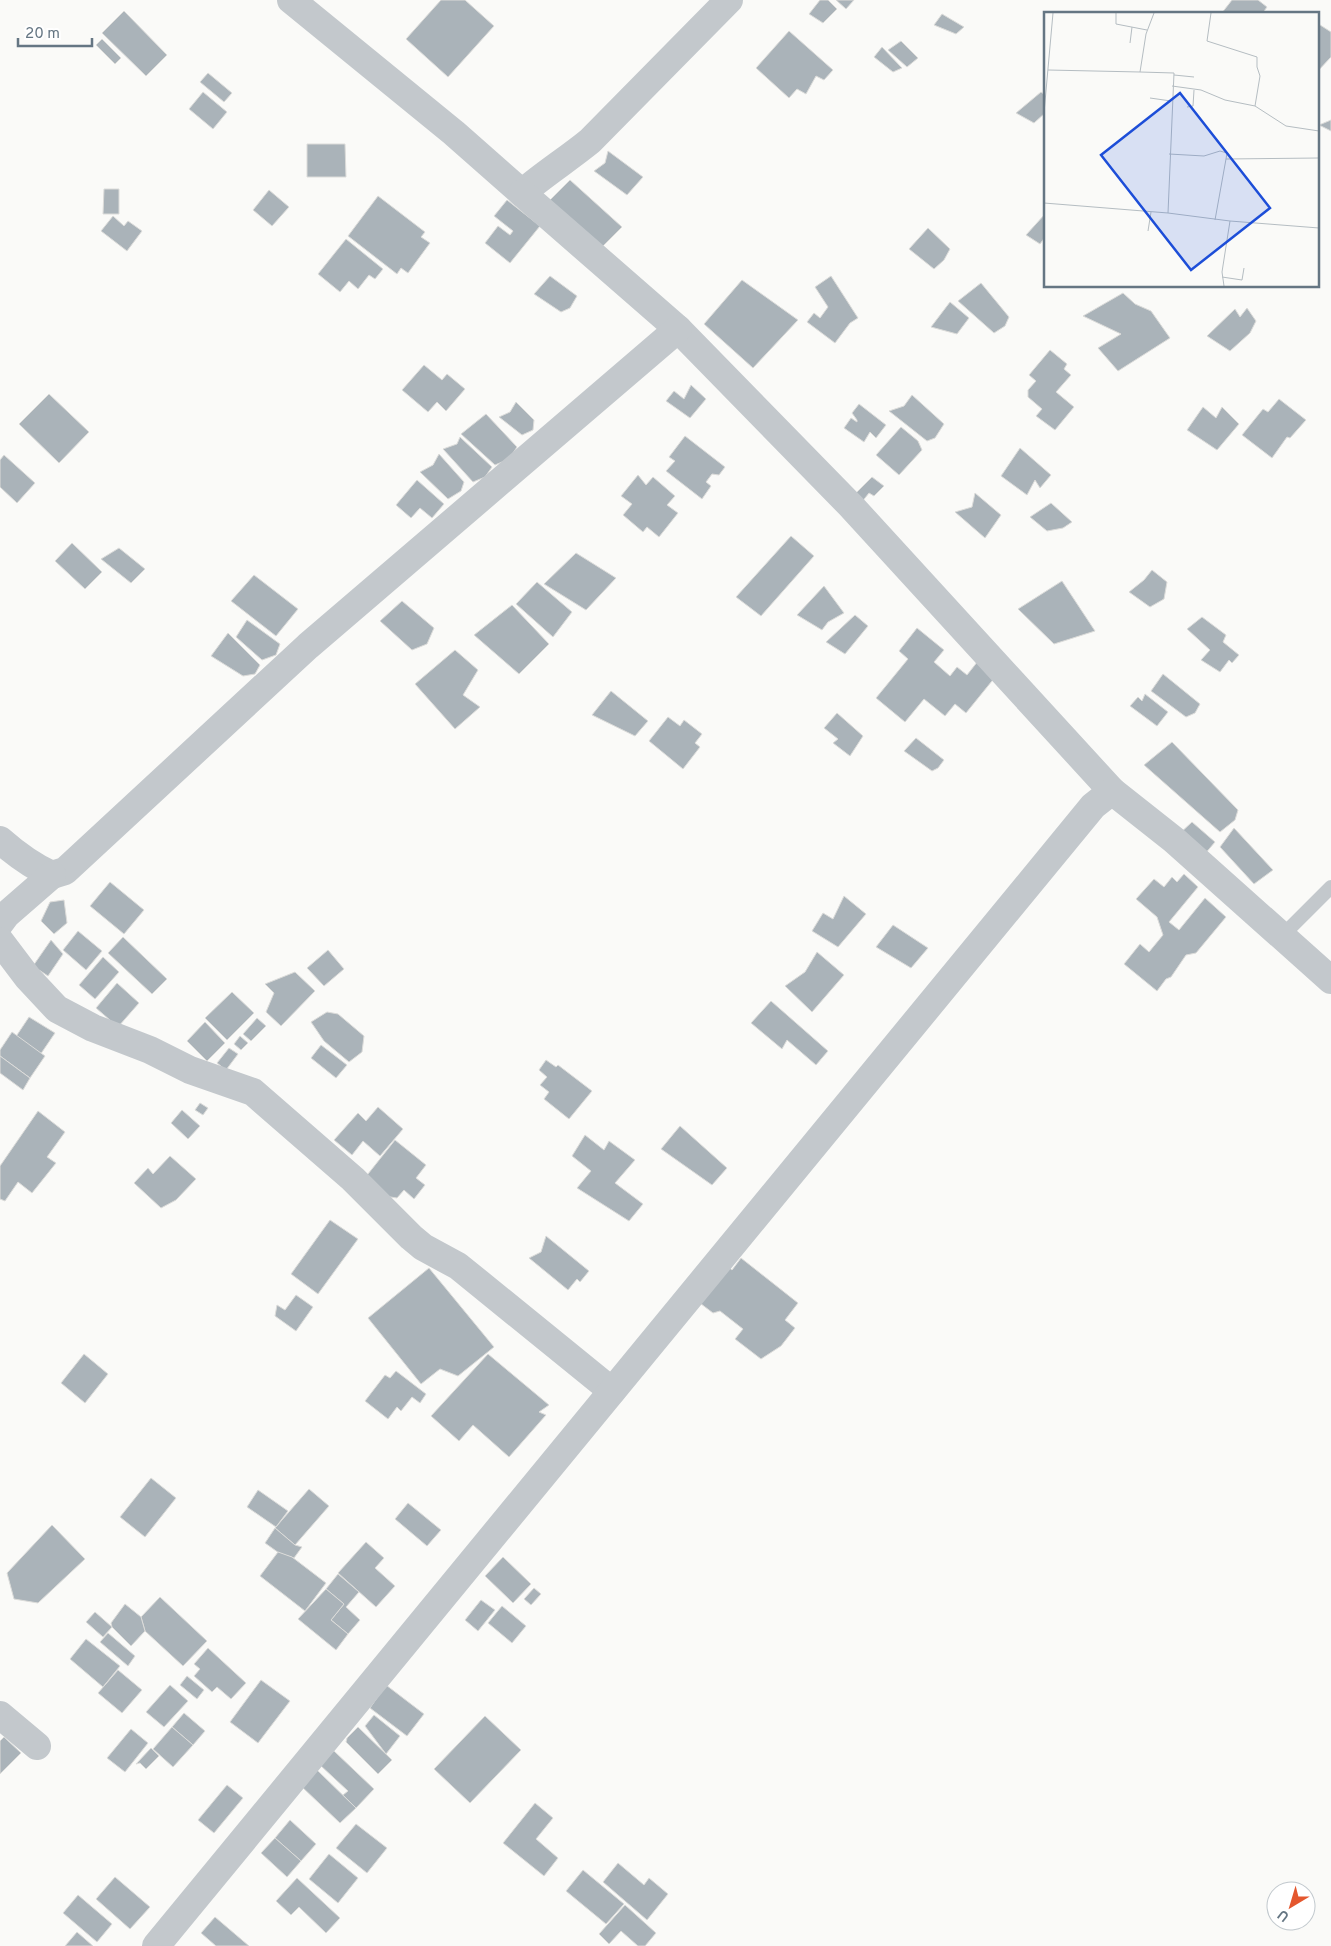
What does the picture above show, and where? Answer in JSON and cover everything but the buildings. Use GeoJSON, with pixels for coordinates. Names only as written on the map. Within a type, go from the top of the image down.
{"type":"FeatureCollection","features":[{"type":"Feature","properties":{"kind":"street"},"geometry":{"type":"LineString","coordinates":[[291,0],[454,133],[678,329],[851,506],[1112,791],[1174,840],[1244,904],[1283,935],[1331,980]]}},
{"type":"Feature","properties":{"kind":"street"},"geometry":{"type":"LineString","coordinates":[[522,193],[547,171],[570,157],[590,141],[729,0]]}},
{"type":"Feature","properties":{"kind":"street"},"geometry":{"type":"LineString","coordinates":[[0,923],[6,915],[52,875],[65,870],[308,646],[678,329]]}},
{"type":"Feature","properties":{"kind":"street"},"geometry":{"type":"LineString","coordinates":[[157,1946],[1094,806],[1112,791]]}},
{"type":"Feature","properties":{"kind":"street"},"geometry":{"type":"LineString","coordinates":[[0,840],[22,860],[52,875]]}},
{"type":"Feature","properties":{"kind":"street"},"geometry":{"type":"LineString","coordinates":[[0,941],[28,978],[57,1009],[93,1028],[150,1050],[190,1070],[253,1092],[353,1179],[410,1237],[423,1247],[458,1266],[612,1391]]}},
{"type":"Feature","properties":{"kind":"street"},"geometry":{"type":"LineString","coordinates":[[0,1715],[38,1746]]}},
{"type":"Feature","properties":{"kind":"lane"},"geometry":{"type":"LineString","coordinates":[[1283,935],[1331,886]]}}]}
